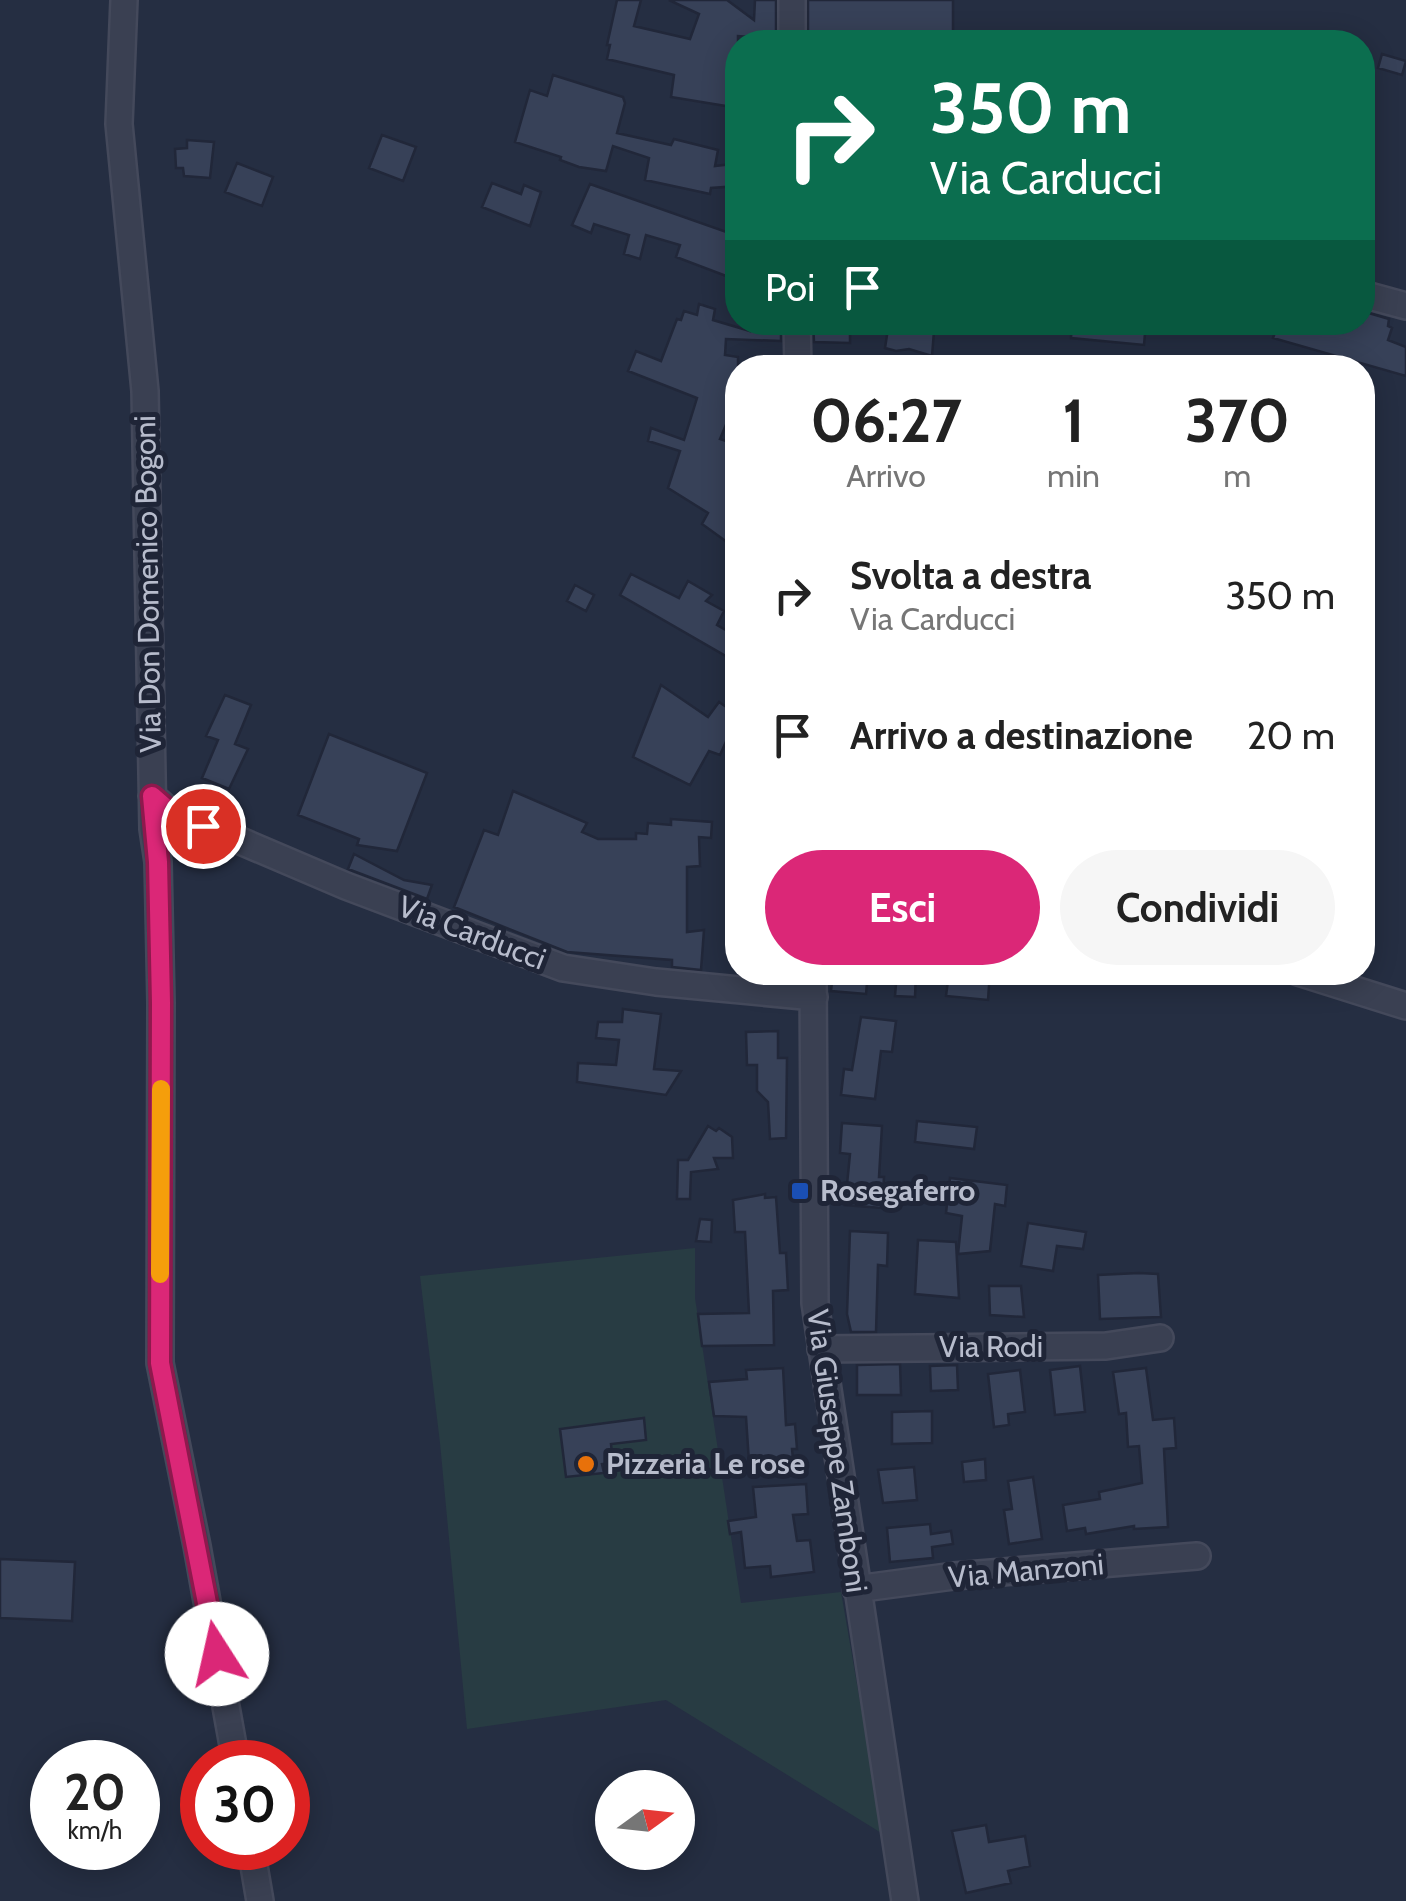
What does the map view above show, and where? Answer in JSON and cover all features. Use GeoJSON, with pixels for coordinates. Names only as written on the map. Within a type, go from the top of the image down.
{"type":"FeatureCollection","features":[{"type":"Feature","properties":{"kind":"street","name":"Via Don Domenico Bogoni"},"geometry":{"type":"LineString","coordinates":[[124,0],[119,124],[145,391],[152,796],[158,862],[160,1363],[232,1740]]}},
{"type":"Feature","properties":{"kind":"street"},"geometry":{"type":"LineString","coordinates":[[792,0],[792,30]]}},
{"type":"Feature","properties":{"kind":"street"},"geometry":{"type":"LineString","coordinates":[[1375,298],[1406,306]]}},
{"type":"Feature","properties":{"kind":"street","name":"Via Carducci"},"geometry":{"type":"LineString","coordinates":[[152,796],[168,810],[346,886],[563,968],[656,982],[725,983]]}},
{"type":"Feature","properties":{"kind":"street","name":"Via Giuseppe Zamboni"},"geometry":{"type":"LineString","coordinates":[[814,985],[813,1258],[820,1349],[905,1901]]}},
{"type":"Feature","properties":{"kind":"street"},"geometry":{"type":"LineString","coordinates":[[1339,985],[1406,1006]]}},
{"type":"Feature","properties":{"kind":"street","name":"Via Rodi"},"geometry":{"type":"LineString","coordinates":[[820,1349],[1106,1346],[1160,1338]]}},
{"type":"Feature","properties":{"kind":"street","name":"Via Manzoni"},"geometry":{"type":"LineString","coordinates":[[856,1589],[954,1576],[1197,1556]]}},
{"type":"Feature","properties":{"kind":"street"},"geometry":{"type":"LineString","coordinates":[[255,1870],[260,1901]]}},
{"type":"Feature","properties":{"kind":"shaded area"},"geometry":{"type":"Polygon","coordinates":[[[695,1248],[695,1298],[741,1603],[841,1592],[883,1834],[666,1700],[467,1729],[420,1276],[695,1248]]]}},
{"type":"Feature","properties":{"kind":"building"},"geometry":{"type":"Polygon","coordinates":[[[617,0],[641,0],[634,26],[690,39],[699,14],[669,0],[727,0],[754,20],[755,0],[776,0],[776,30],[725,30],[725,106],[671,97],[674,75],[607,59],[617,0]]]}},
{"type":"Feature","properties":{"kind":"building"},"geometry":{"type":"Polygon","coordinates":[[[808,0],[953,0],[953,30],[808,30],[808,0]]]}},
{"type":"Feature","properties":{"kind":"building"},"geometry":{"type":"Polygon","coordinates":[[[1382,54],[1406,61],[1402,75],[1378,68],[1382,54]]]}},
{"type":"Feature","properties":{"kind":"building"},"geometry":{"type":"Polygon","coordinates":[[[553,75],[623,97],[617,133],[671,145],[674,139],[718,150],[715,166],[725,165],[725,187],[711,188],[710,194],[645,180],[649,158],[613,146],[606,171],[579,167],[515,142],[530,90],[547,96],[553,75]]]}},
{"type":"Feature","properties":{"kind":"building"},"geometry":{"type":"Polygon","coordinates":[[[382,135],[416,147],[403,181],[369,168],[382,135]]]}},
{"type":"Feature","properties":{"kind":"building"},"geometry":{"type":"Polygon","coordinates":[[[187,140],[214,142],[210,178],[184,176],[183,168],[176,168],[175,149],[187,148],[187,140]]]}},
{"type":"Feature","properties":{"kind":"building"},"geometry":{"type":"Polygon","coordinates":[[[237,163],[273,177],[262,206],[225,192],[237,163]]]}},
{"type":"Feature","properties":{"kind":"building"},"geometry":{"type":"Polygon","coordinates":[[[492,183],[521,194],[524,185],[541,192],[530,226],[482,207],[492,183]]]}},
{"type":"Feature","properties":{"kind":"building"},"geometry":{"type":"Polygon","coordinates":[[[590,184],[725,231],[725,276],[676,257],[680,245],[646,235],[640,259],[624,254],[629,235],[594,224],[591,233],[572,225],[590,184]]]}},
{"type":"Feature","properties":{"kind":"building"},"geometry":{"type":"Polygon","coordinates":[[[699,304],[715,309],[713,320],[725,324],[725,335],[781,335],[781,341],[726,339],[725,427],[720,439],[725,441],[725,541],[702,524],[708,513],[668,488],[680,451],[648,441],[651,428],[684,440],[697,398],[628,371],[636,351],[661,361],[677,319],[681,320],[684,311],[697,315],[699,304]]]}},
{"type":"Feature","properties":{"kind":"building"},"geometry":{"type":"Polygon","coordinates":[[[1375,315],[1389,319],[1388,326],[1392,328],[1388,340],[1406,347],[1406,376],[1375,367],[1375,355],[1332,355],[1273,338],[1375,335],[1375,315]]]}},
{"type":"Feature","properties":{"kind":"building"},"geometry":{"type":"Polygon","coordinates":[[[814,335],[850,335],[850,343],[814,342],[814,335]]]}},
{"type":"Feature","properties":{"kind":"building"},"geometry":{"type":"Polygon","coordinates":[[[887,335],[934,335],[932,355],[885,348],[887,335]]]}},
{"type":"Feature","properties":{"kind":"building"},"geometry":{"type":"Polygon","coordinates":[[[1071,335],[1145,335],[1144,345],[1071,335]]]}},
{"type":"Feature","properties":{"kind":"building"},"geometry":{"type":"Polygon","coordinates":[[[631,574],[679,598],[688,581],[712,595],[706,601],[724,611],[717,625],[725,630],[725,656],[620,595],[631,574]]]}},
{"type":"Feature","properties":{"kind":"building"},"geometry":{"type":"Polygon","coordinates":[[[575,585],[594,595],[586,611],[567,601],[575,585]]]}},
{"type":"Feature","properties":{"kind":"building"},"geometry":{"type":"Polygon","coordinates":[[[661,685],[708,717],[719,702],[725,706],[725,744],[720,755],[709,751],[690,785],[633,757],[661,685]]]}},
{"type":"Feature","properties":{"kind":"building"},"geometry":{"type":"Polygon","coordinates":[[[225,695],[251,705],[235,744],[248,749],[229,789],[202,778],[218,740],[206,736],[225,695]]]}},
{"type":"Feature","properties":{"kind":"building"},"geometry":{"type":"Polygon","coordinates":[[[329,734],[427,773],[397,851],[357,845],[359,839],[298,815],[329,734]]]}},
{"type":"Feature","properties":{"kind":"building"},"geometry":{"type":"Polygon","coordinates":[[[513,791],[587,823],[582,832],[598,839],[636,839],[636,833],[647,834],[648,823],[671,825],[671,819],[712,822],[711,838],[699,837],[700,866],[687,867],[687,932],[704,930],[701,970],[672,967],[672,960],[567,952],[454,907],[484,830],[498,835],[513,791]]]}},
{"type":"Feature","properties":{"kind":"building"},"geometry":{"type":"Polygon","coordinates":[[[354,854],[404,880],[432,885],[427,899],[348,869],[354,854]]]}},
{"type":"Feature","properties":{"kind":"building"},"geometry":{"type":"Polygon","coordinates":[[[832,985],[867,985],[866,994],[831,991],[832,985]]]}},
{"type":"Feature","properties":{"kind":"building"},"geometry":{"type":"Polygon","coordinates":[[[896,985],[915,985],[915,997],[895,996],[896,985]]]}},
{"type":"Feature","properties":{"kind":"building"},"geometry":{"type":"Polygon","coordinates":[[[947,985],[989,985],[988,1000],[946,996],[947,985]]]}},
{"type":"Feature","properties":{"kind":"building"},"geometry":{"type":"Polygon","coordinates":[[[623,1009],[661,1014],[654,1069],[681,1071],[666,1095],[577,1082],[578,1063],[616,1065],[619,1040],[596,1038],[598,1022],[622,1022],[623,1009]]]}},
{"type":"Feature","properties":{"kind":"building"},"geometry":{"type":"Polygon","coordinates":[[[861,1017],[896,1021],[892,1052],[881,1051],[875,1099],[841,1095],[844,1069],[852,1070],[861,1017]]]}},
{"type":"Feature","properties":{"kind":"building"},"geometry":{"type":"Polygon","coordinates":[[[778,1031],[778,1058],[787,1058],[786,1138],[770,1139],[768,1102],[757,1091],[757,1065],[747,1065],[746,1032],[778,1031]]]}},
{"type":"Feature","properties":{"kind":"building"},"geometry":{"type":"Polygon","coordinates":[[[917,1121],[977,1127],[974,1149],[915,1142],[917,1121]]]}},
{"type":"Feature","properties":{"kind":"building"},"geometry":{"type":"Polygon","coordinates":[[[842,1123],[882,1126],[882,1208],[845,1205],[850,1154],[840,1153],[842,1123]]]}},
{"type":"Feature","properties":{"kind":"building"},"geometry":{"type":"Polygon","coordinates":[[[708,1126],[732,1137],[733,1158],[714,1158],[718,1169],[691,1172],[690,1199],[677,1199],[678,1160],[688,1160],[708,1126]]]}},
{"type":"Feature","properties":{"kind":"building"},"geometry":{"type":"Polygon","coordinates":[[[950,1178],[1007,1185],[1005,1206],[995,1204],[990,1251],[958,1254],[962,1216],[946,1213],[950,1178]]]}},
{"type":"Feature","properties":{"kind":"building"},"geometry":{"type":"Polygon","coordinates":[[[765,1194],[765,1198],[776,1197],[780,1253],[786,1253],[788,1290],[773,1291],[774,1345],[702,1346],[698,1314],[749,1313],[745,1232],[735,1232],[733,1200],[765,1194]]]}},
{"type":"Feature","properties":{"kind":"building"},"geometry":{"type":"Polygon","coordinates":[[[700,1219],[712,1220],[711,1242],[696,1241],[700,1219]]]}},
{"type":"Feature","properties":{"kind":"building"},"geometry":{"type":"Polygon","coordinates":[[[1028,1223],[1086,1232],[1083,1249],[1057,1246],[1053,1271],[1021,1266],[1028,1223]]]}},
{"type":"Feature","properties":{"kind":"building"},"geometry":{"type":"Polygon","coordinates":[[[850,1231],[888,1233],[887,1266],[878,1265],[876,1332],[851,1332],[847,1314],[850,1231]]]}},
{"type":"Feature","properties":{"kind":"building"},"geometry":{"type":"Polygon","coordinates":[[[918,1240],[956,1242],[959,1298],[915,1294],[918,1240]]]}},
{"type":"Feature","properties":{"kind":"building"},"geometry":{"type":"Polygon","coordinates":[[[1158,1274],[1161,1317],[1100,1319],[1098,1275],[1158,1274]]]}},
{"type":"Feature","properties":{"kind":"building"},"geometry":{"type":"Polygon","coordinates":[[[989,1286],[1021,1286],[1024,1317],[990,1315],[989,1286]]]}},
{"type":"Feature","properties":{"kind":"building"},"geometry":{"type":"Polygon","coordinates":[[[900,1364],[901,1395],[857,1395],[857,1365],[900,1364]]]}},
{"type":"Feature","properties":{"kind":"building"},"geometry":{"type":"Polygon","coordinates":[[[957,1365],[958,1390],[931,1391],[930,1366],[957,1365]]]}},
{"type":"Feature","properties":{"kind":"building"},"geometry":{"type":"Polygon","coordinates":[[[1080,1366],[1085,1412],[1055,1415],[1050,1370],[1080,1366]]]}},
{"type":"Feature","properties":{"kind":"building"},"geometry":{"type":"Polygon","coordinates":[[[783,1368],[786,1425],[795,1424],[797,1449],[792,1449],[793,1459],[749,1462],[746,1417],[714,1416],[709,1382],[747,1379],[746,1370],[783,1368]]]}},
{"type":"Feature","properties":{"kind":"building"},"geometry":{"type":"Polygon","coordinates":[[[1146,1368],[1153,1420],[1174,1418],[1176,1448],[1164,1449],[1168,1527],[1134,1526],[1086,1534],[1085,1528],[1067,1531],[1063,1505],[1100,1499],[1099,1492],[1142,1483],[1139,1446],[1128,1447],[1126,1413],[1119,1414],[1113,1372],[1146,1368]]]}},
{"type":"Feature","properties":{"kind":"building"},"geometry":{"type":"Polygon","coordinates":[[[1020,1370],[1025,1412],[1008,1414],[1009,1425],[994,1427],[988,1374],[1020,1370]]]}},
{"type":"Feature","properties":{"kind":"building"},"geometry":{"type":"Polygon","coordinates":[[[932,1411],[932,1443],[892,1444],[892,1412],[932,1411]]]}},
{"type":"Feature","properties":{"kind":"building"},"geometry":{"type":"Polygon","coordinates":[[[644,1418],[646,1440],[611,1444],[613,1463],[602,1464],[604,1473],[566,1477],[560,1429],[644,1418]]]}},
{"type":"Feature","properties":{"kind":"building"},"geometry":{"type":"Polygon","coordinates":[[[985,1459],[986,1480],[964,1482],[962,1462],[985,1459]]]}},
{"type":"Feature","properties":{"kind":"building"},"geometry":{"type":"Polygon","coordinates":[[[914,1467],[917,1500],[883,1503],[878,1470],[914,1467]]]}},
{"type":"Feature","properties":{"kind":"building"},"geometry":{"type":"Polygon","coordinates":[[[1033,1477],[1042,1539],[1009,1544],[1004,1510],[1012,1509],[1008,1481],[1033,1477]]]}},
{"type":"Feature","properties":{"kind":"building"},"geometry":{"type":"Polygon","coordinates":[[[806,1484],[808,1514],[793,1515],[797,1541],[810,1540],[814,1572],[771,1577],[770,1566],[745,1568],[741,1532],[730,1534],[728,1521],[756,1517],[753,1487],[806,1484]]]}},
{"type":"Feature","properties":{"kind":"building"},"geometry":{"type":"Polygon","coordinates":[[[930,1524],[931,1534],[951,1531],[953,1544],[932,1547],[933,1558],[890,1562],[887,1528],[930,1524]]]}},
{"type":"Feature","properties":{"kind":"building"},"geometry":{"type":"Polygon","coordinates":[[[0,1559],[75,1562],[72,1621],[0,1618],[0,1559]]]}},
{"type":"Feature","properties":{"kind":"building"},"geometry":{"type":"Polygon","coordinates":[[[986,1825],[989,1842],[1025,1836],[1030,1866],[1008,1871],[1011,1883],[966,1893],[952,1831],[986,1825]]]}},
{"type":"Feature","properties":{"kind":"slow traffic"},"geometry":{"type":"LineString","coordinates":[[160,1274],[161,1089]]}},
{"type":"Feature","properties":{"kind":"place","name":"Rosegaferro"},"geometry":{"type":"Point","coordinates":[800,1191]}},
{"type":"Feature","properties":{"kind":"place","name":"Pizzeria Le rose"},"geometry":{"type":"Point","coordinates":[586,1464]}},
{"type":"Feature","properties":{"kind":"route"},"geometry":{"type":"LineString","coordinates":[[203,826],[168,810],[152,796],[158,862],[161,1003],[160,1363],[217,1654]]}}]}
